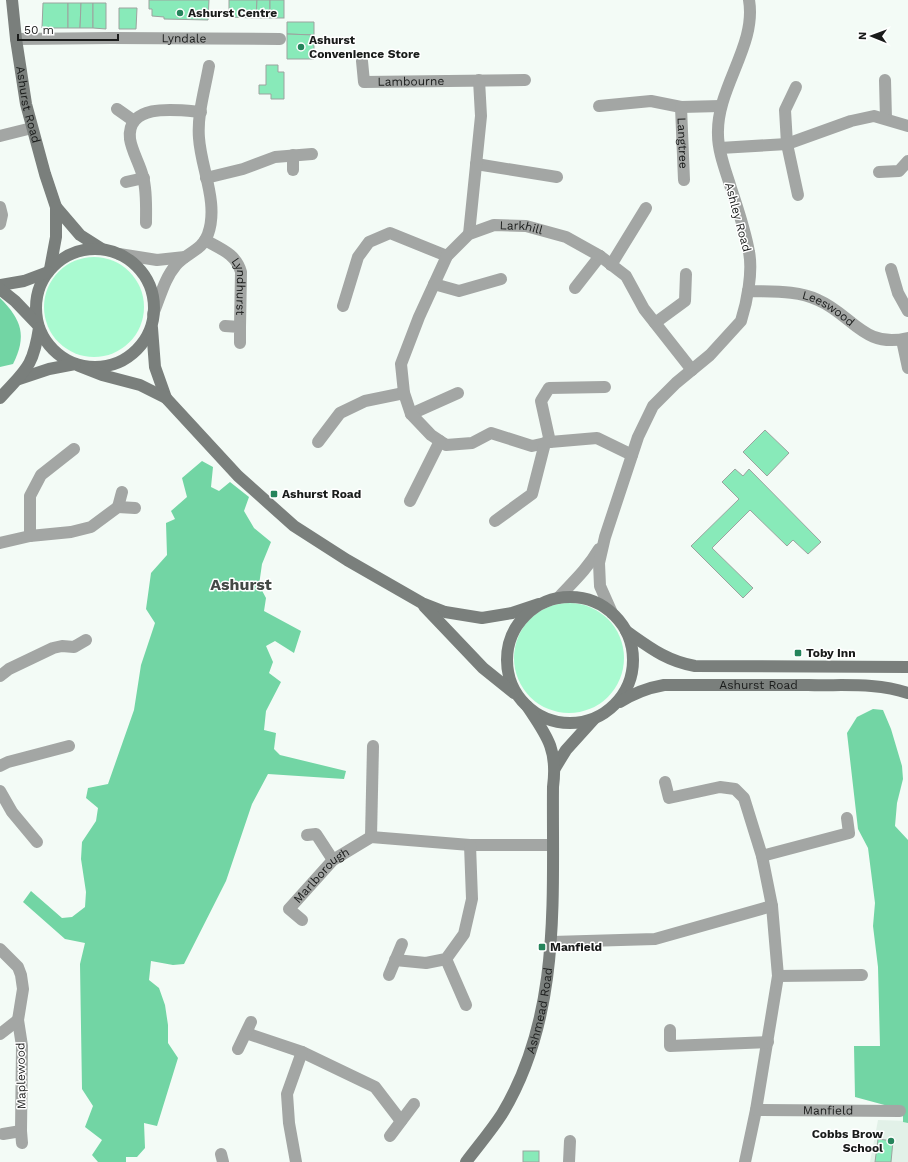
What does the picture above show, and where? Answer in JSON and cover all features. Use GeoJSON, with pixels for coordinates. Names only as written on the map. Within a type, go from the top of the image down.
{"type":"FeatureCollection","features":[{"type":"Feature","properties":{"kind":"street","name":"Ashurst Road"},"geometry":{"type":"LineString","coordinates":[[12,0],[16,39],[26,104],[56,208],[56,237],[49,270]]}},
{"type":"Feature","properties":{"kind":"street","name":"Ashley Road"},"geometry":{"type":"LineString","coordinates":[[612,612],[600,586],[599,563],[605,537],[638,436],[653,406],[676,383],[710,355],[742,321],[748,291],[750,253],[720,148],[718,135],[722,106],[735,67],[745,44],[750,6]]}},
{"type":"Feature","properties":{"kind":"street","name":"Lyndale"},"geometry":{"type":"LineString","coordinates":[[16,39],[111,38],[280,40]]}},
{"type":"Feature","properties":{"kind":"street","name":"Lambourne"},"geometry":{"type":"LineString","coordinates":[[362,61],[364,82],[525,80]]}},
{"type":"Feature","properties":{"kind":"street"},"geometry":{"type":"LineString","coordinates":[[19,379],[49,369],[77,365],[98,368],[117,363],[133,354],[145,339],[168,277],[177,264],[185,257],[193,253],[205,240],[208,234],[210,195],[198,136],[200,112],[209,66]]}},
{"type":"Feature","properties":{"kind":"street"},"geometry":{"type":"LineString","coordinates":[[469,234],[481,116],[479,80]]}},
{"type":"Feature","properties":{"kind":"street"},"geometry":{"type":"LineString","coordinates":[[885,80],[886,119]]}},
{"type":"Feature","properties":{"kind":"street"},"geometry":{"type":"LineString","coordinates":[[796,87],[785,110],[787,144],[798,195]]}},
{"type":"Feature","properties":{"kind":"street"},"geometry":{"type":"LineString","coordinates":[[599,106],[651,100],[681,107],[722,106]]}},
{"type":"Feature","properties":{"kind":"street","name":"Langtree"},"geometry":{"type":"LineString","coordinates":[[681,107],[684,180]]}},
{"type":"Feature","properties":{"kind":"street"},"geometry":{"type":"LineString","coordinates":[[117,109],[134,121]]}},
{"type":"Feature","properties":{"kind":"street"},"geometry":{"type":"LineString","coordinates":[[146,223],[144,178],[130,139],[134,121],[145,113],[157,110],[200,112]]}},
{"type":"Feature","properties":{"kind":"street"},"geometry":{"type":"LineString","coordinates":[[720,148],[787,144],[851,121],[874,116],[908,126]]}},
{"type":"Feature","properties":{"kind":"street"},"geometry":{"type":"LineString","coordinates":[[0,136],[32,128]]}},
{"type":"Feature","properties":{"kind":"street"},"geometry":{"type":"LineString","coordinates":[[206,178],[243,169],[275,157],[312,154]]}},
{"type":"Feature","properties":{"kind":"street"},"geometry":{"type":"LineString","coordinates":[[293,155],[293,170]]}},
{"type":"Feature","properties":{"kind":"street"},"geometry":{"type":"LineString","coordinates":[[879,172],[900,171],[908,161]]}},
{"type":"Feature","properties":{"kind":"street"},"geometry":{"type":"LineString","coordinates":[[476,164],[557,177]]}},
{"type":"Feature","properties":{"kind":"street"},"geometry":{"type":"LineString","coordinates":[[126,182],[144,178]]}},
{"type":"Feature","properties":{"kind":"street"},"geometry":{"type":"LineString","coordinates":[[0,208],[2,215],[0,224]]}},
{"type":"Feature","properties":{"kind":"street","name":"Ashurst Road"},"geometry":{"type":"LineString","coordinates":[[56,208],[80,235],[102,250]]}},
{"type":"Feature","properties":{"kind":"street"},"geometry":{"type":"LineString","coordinates":[[611,265],[646,208]]}},
{"type":"Feature","properties":{"kind":"street","name":"Larkhill"},"geometry":{"type":"LineString","coordinates":[[440,441],[431,435],[411,414],[404,393],[401,364],[419,317],[447,256],[469,234],[494,225],[526,226],[566,236],[600,256],[626,276],[644,310],[692,370]]}},
{"type":"Feature","properties":{"kind":"street"},"geometry":{"type":"LineString","coordinates":[[343,306],[358,257],[369,242],[390,233],[447,256]]}},
{"type":"Feature","properties":{"kind":"street","name":"Lyndhurst"},"geometry":{"type":"LineString","coordinates":[[205,240],[235,258],[239,265],[241,272],[240,343]]}},
{"type":"Feature","properties":{"kind":"street"},"geometry":{"type":"LineString","coordinates":[[0,285],[24,281],[49,270],[66,256],[83,250],[102,250],[157,260],[185,257]]}},
{"type":"Feature","properties":{"kind":"street"},"geometry":{"type":"LineString","coordinates":[[119,254],[134,265],[146,279],[153,296],[152,353],[154,367],[166,398],[217,455],[238,476],[294,526],[347,560],[422,603],[444,612],[482,618],[512,613],[558,598],[577,597],[596,602],[612,612],[626,631],[633,650],[632,670],[626,690],[614,706],[594,719],[576,723],[558,722],[541,717],[527,706],[516,694],[483,668],[422,603]]}},
{"type":"Feature","properties":{"kind":"street"},"geometry":{"type":"LineString","coordinates":[[575,288],[600,256]]}},
{"type":"Feature","properties":{"kind":"street"},"geometry":{"type":"LineString","coordinates":[[891,269],[898,293],[908,311]]}},
{"type":"Feature","properties":{"kind":"street"},"geometry":{"type":"LineString","coordinates":[[0,398],[19,379],[34,355],[38,326],[35,307],[38,294],[49,270]]}},
{"type":"Feature","properties":{"kind":"street"},"geometry":{"type":"LineString","coordinates":[[655,323],[685,301],[686,274]]}},
{"type":"Feature","properties":{"kind":"street"},"geometry":{"type":"LineString","coordinates":[[434,284],[459,291],[501,278]]}},
{"type":"Feature","properties":{"kind":"street"},"geometry":{"type":"LineString","coordinates":[[0,289],[15,301],[38,326],[47,344],[60,356],[102,375],[140,385],[166,398]]}},
{"type":"Feature","properties":{"kind":"street","name":"Leeswood"},"geometry":{"type":"LineString","coordinates":[[748,291],[804,295],[818,300],[834,309],[870,336],[880,339],[905,339],[908,368]]}},
{"type":"Feature","properties":{"kind":"street","name":"Lyndhurst"},"geometry":{"type":"LineString","coordinates":[[225,326],[240,327]]}},
{"type":"Feature","properties":{"kind":"street"},"geometry":{"type":"LineString","coordinates":[[495,521],[532,494],[548,442],[541,401],[549,388],[605,387]]}},
{"type":"Feature","properties":{"kind":"street"},"geometry":{"type":"LineString","coordinates":[[411,414],[458,392]]}},
{"type":"Feature","properties":{"kind":"street"},"geometry":{"type":"LineString","coordinates":[[318,442],[340,413],[365,401],[404,393]]}},
{"type":"Feature","properties":{"kind":"street"},"geometry":{"type":"LineString","coordinates":[[410,501],[440,441],[446,445],[472,443],[492,433],[532,446],[548,442],[597,438],[632,455]]}},
{"type":"Feature","properties":{"kind":"street"},"geometry":{"type":"LineString","coordinates":[[30,536],[30,496],[41,475],[74,448]]}},
{"type":"Feature","properties":{"kind":"street"},"geometry":{"type":"LineString","coordinates":[[0,543],[30,536],[71,532],[92,527],[118,507],[122,492]]}},
{"type":"Feature","properties":{"kind":"street"},"geometry":{"type":"LineString","coordinates":[[118,507],[135,508]]}},
{"type":"Feature","properties":{"kind":"street","name":"Ashley Road"},"geometry":{"type":"LineString","coordinates":[[558,598],[592,560],[605,537]]}},
{"type":"Feature","properties":{"kind":"street"},"geometry":{"type":"LineString","coordinates":[[516,694],[508,675],[507,654],[512,634],[523,617],[539,604]]}},
{"type":"Feature","properties":{"kind":"street","name":"Ashurst Road"},"geometry":{"type":"LineString","coordinates":[[626,631],[664,658],[682,664],[695,666],[846,668],[908,667]]}},
{"type":"Feature","properties":{"kind":"street"},"geometry":{"type":"LineString","coordinates":[[0,676],[9,669],[53,648],[62,646],[74,647],[86,640]]}},
{"type":"Feature","properties":{"kind":"street","name":"Ashurst Road"},"geometry":{"type":"LineString","coordinates":[[614,706],[638,692],[650,687],[664,685],[878,687],[897,689],[908,693]]}},
{"type":"Feature","properties":{"kind":"street","name":"Ashmead Road"},"geometry":{"type":"LineString","coordinates":[[466,1162],[502,1114],[512,1095],[534,1043],[543,1010],[552,942],[553,787],[555,768],[554,754],[549,742],[527,706]]}},
{"type":"Feature","properties":{"kind":"street","name":"Ashmead Road"},"geometry":{"type":"LineString","coordinates":[[555,768],[566,750],[594,719]]}},
{"type":"Feature","properties":{"kind":"street"},"geometry":{"type":"LineString","coordinates":[[0,766],[8,762],[69,746]]}},
{"type":"Feature","properties":{"kind":"street"},"geometry":{"type":"LineString","coordinates":[[373,746],[371,837],[470,845],[553,845]]}},
{"type":"Feature","properties":{"kind":"street"},"geometry":{"type":"LineString","coordinates":[[665,782],[669,798],[720,787],[735,790],[744,798],[762,856],[772,906],[778,976],[756,1110],[745,1162]]}},
{"type":"Feature","properties":{"kind":"street"},"geometry":{"type":"LineString","coordinates":[[0,790],[12,812],[37,842]]}},
{"type":"Feature","properties":{"kind":"street"},"geometry":{"type":"LineString","coordinates":[[762,856],[849,833],[847,818]]}},
{"type":"Feature","properties":{"kind":"street"},"geometry":{"type":"LineString","coordinates":[[308,835],[316,834],[333,860]]}},
{"type":"Feature","properties":{"kind":"street","name":"Marlborough"},"geometry":{"type":"LineString","coordinates":[[302,920],[289,909],[333,860],[371,837]]}},
{"type":"Feature","properties":{"kind":"street"},"geometry":{"type":"LineString","coordinates":[[395,960],[426,963],[446,959],[464,934],[472,899],[470,845]]}},
{"type":"Feature","properties":{"kind":"street"},"geometry":{"type":"LineString","coordinates":[[552,942],[655,939],[772,906]]}},
{"type":"Feature","properties":{"kind":"street"},"geometry":{"type":"LineString","coordinates":[[389,975],[402,944]]}},
{"type":"Feature","properties":{"kind":"street","name":"Maplewood"},"geometry":{"type":"LineString","coordinates":[[0,949],[18,967],[23,989],[18,1020],[22,1046],[22,1137],[3,1134]]}},
{"type":"Feature","properties":{"kind":"street"},"geometry":{"type":"LineString","coordinates":[[446,959],[466,1005]]}},
{"type":"Feature","properties":{"kind":"street"},"geometry":{"type":"LineString","coordinates":[[778,976],[862,975]]}},
{"type":"Feature","properties":{"kind":"street","name":"Maplewood"},"geometry":{"type":"LineString","coordinates":[[0,1034],[18,1020]]}},
{"type":"Feature","properties":{"kind":"street"},"geometry":{"type":"LineString","coordinates":[[238,1049],[249,1027],[375,1087],[401,1121]]}},
{"type":"Feature","properties":{"kind":"street"},"geometry":{"type":"LineString","coordinates":[[670,1030],[670,1046],[768,1042]]}},
{"type":"Feature","properties":{"kind":"street"},"geometry":{"type":"LineString","coordinates":[[296,1162],[289,1123],[287,1094],[302,1052]]}},
{"type":"Feature","properties":{"kind":"street"},"geometry":{"type":"LineString","coordinates":[[390,1136],[414,1104]]}},
{"type":"Feature","properties":{"kind":"street","name":"Manfield"},"geometry":{"type":"LineString","coordinates":[[756,1110],[900,1111]]}},
{"type":"Feature","properties":{"kind":"street"},"geometry":{"type":"LineString","coordinates":[[569,1162],[570,1141]]}},
{"type":"Feature","properties":{"kind":"shaded area","name":"Cobbs Brow School"},"geometry":{"type":"Polygon","coordinates":[[[878,1120],[908,1121],[908,1162],[870,1162],[878,1120]]]}},
{"type":"Feature","properties":{"kind":"green space"},"geometry":{"type":"Polygon","coordinates":[[[94,257],[113,261],[129,272],[140,288],[144,307],[140,326],[129,342],[113,353],[94,357],[75,353],[59,342],[48,326],[44,307],[48,288],[59,272],[75,261],[94,257]]]}},
{"type":"Feature","properties":{"kind":"green space"},"geometry":{"type":"Polygon","coordinates":[[[0,298],[17,321],[21,337],[20,345],[13,364],[0,367],[0,298]]]}},
{"type":"Feature","properties":{"kind":"green space"},"geometry":{"type":"Polygon","coordinates":[[[202,461],[213,467],[211,487],[219,491],[230,482],[249,497],[244,511],[254,528],[271,542],[262,564],[259,585],[266,598],[264,611],[301,631],[294,653],[275,641],[266,646],[273,662],[269,673],[281,682],[266,711],[264,730],[276,733],[274,749],[280,755],[346,771],[344,779],[268,774],[252,804],[226,881],[184,964],[173,965],[151,961],[149,980],[159,988],[165,1005],[168,1025],[168,1043],[178,1058],[157,1126],[144,1123],[145,1148],[137,1157],[126,1157],[126,1162],[98,1162],[92,1155],[102,1140],[85,1127],[93,1106],[82,1089],[80,964],[85,943],[65,939],[23,902],[31,891],[62,918],[72,917],[85,907],[86,892],[81,859],[82,842],[96,821],[98,808],[86,798],[88,788],[108,784],[134,710],[141,665],[155,623],[146,609],[151,573],[167,555],[166,523],[175,519],[171,511],[187,497],[182,478],[202,461]]]}},
{"type":"Feature","properties":{"kind":"green space"},"geometry":{"type":"Polygon","coordinates":[[[569,603],[590,607],[600,612],[608,619],[615,627],[620,637],[624,658],[620,679],[615,689],[608,697],[600,704],[590,709],[569,713],[548,709],[538,704],[530,697],[523,689],[518,679],[514,658],[518,637],[523,627],[530,619],[538,612],[548,607],[569,603]]]}},
{"type":"Feature","properties":{"kind":"green space"},"geometry":{"type":"Polygon","coordinates":[[[873,709],[883,710],[891,729],[902,766],[903,779],[897,803],[895,826],[908,840],[908,1123],[903,1122],[903,1110],[855,1097],[854,1046],[880,1046],[878,967],[873,926],[875,903],[868,848],[858,829],[847,733],[857,717],[873,709]]]}},
{"type":"Feature","properties":{"kind":"building","name":"Ashurst Centre"},"geometry":{"type":"Polygon","coordinates":[[[149,0],[209,0],[208,20],[164,19],[164,17],[152,16],[152,9],[149,9],[149,0]]]}},
{"type":"Feature","properties":{"kind":"building"},"geometry":{"type":"Polygon","coordinates":[[[229,0],[257,0],[256,18],[229,17],[229,0]]]}},
{"type":"Feature","properties":{"kind":"building"},"geometry":{"type":"Polygon","coordinates":[[[257,0],[270,0],[270,18],[256,18],[257,0]]]}},
{"type":"Feature","properties":{"kind":"building"},"geometry":{"type":"Polygon","coordinates":[[[270,0],[284,0],[284,18],[270,18],[270,0]]]}},
{"type":"Feature","properties":{"kind":"building"},"geometry":{"type":"Polygon","coordinates":[[[43,3],[68,3],[68,28],[42,28],[43,3]]]}},
{"type":"Feature","properties":{"kind":"building"},"geometry":{"type":"Polygon","coordinates":[[[68,3],[81,3],[80,28],[68,28],[68,3]]]}},
{"type":"Feature","properties":{"kind":"building"},"geometry":{"type":"Polygon","coordinates":[[[81,3],[93,3],[93,28],[80,28],[81,3]]]}},
{"type":"Feature","properties":{"kind":"building"},"geometry":{"type":"Polygon","coordinates":[[[93,3],[106,3],[106,29],[93,28],[93,3]]]}},
{"type":"Feature","properties":{"kind":"building"},"geometry":{"type":"Polygon","coordinates":[[[119,8],[137,8],[136,29],[119,29],[119,8]]]}},
{"type":"Feature","properties":{"kind":"building"},"geometry":{"type":"Polygon","coordinates":[[[287,22],[314,22],[314,35],[287,34],[287,22]]]}},
{"type":"Feature","properties":{"kind":"building","name":"Ashurst Convenience Store"},"geometry":{"type":"Polygon","coordinates":[[[287,34],[314,35],[314,59],[287,59],[287,34]]]}},
{"type":"Feature","properties":{"kind":"building"},"geometry":{"type":"Polygon","coordinates":[[[266,65],[278,65],[278,72],[284,72],[284,99],[271,99],[271,94],[259,94],[259,85],[266,85],[266,65]]]}},
{"type":"Feature","properties":{"kind":"building"},"geometry":{"type":"Polygon","coordinates":[[[765,430],[789,453],[767,476],[743,452],[765,430]]]}},
{"type":"Feature","properties":{"kind":"building"},"geometry":{"type":"Polygon","coordinates":[[[735,469],[743,476],[749,469],[821,542],[808,554],[793,540],[787,546],[750,510],[712,548],[753,588],[743,598],[691,546],[739,499],[722,482],[735,469]]]}},
{"type":"Feature","properties":{"kind":"building"},"geometry":{"type":"Polygon","coordinates":[[[878,1139],[893,1141],[891,1162],[875,1162],[878,1139]]]}},
{"type":"Feature","properties":{"kind":"building"},"geometry":{"type":"Polygon","coordinates":[[[523,1151],[539,1151],[539,1162],[523,1162],[523,1151]]]}},
{"type":"Feature","properties":{"kind":"place","name":"Ashurst Centre"},"geometry":{"type":"Point","coordinates":[180,13]}},
{"type":"Feature","properties":{"kind":"place","name":"Ashurst Convenience Store"},"geometry":{"type":"Point","coordinates":[301,47]}},
{"type":"Feature","properties":{"kind":"place","name":"Ashurst Road"},"geometry":{"type":"Point","coordinates":[274,494]}},
{"type":"Feature","properties":{"kind":"place","name":"Toby Inn"},"geometry":{"type":"Point","coordinates":[798,653]}},
{"type":"Feature","properties":{"kind":"place","name":"Manfield"},"geometry":{"type":"Point","coordinates":[542,947]}},
{"type":"Feature","properties":{"kind":"place","name":"Cobbs Brow School"},"geometry":{"type":"Point","coordinates":[891,1141]}},
{"type":"Feature","properties":{"kind":"district","name":"Ashurst"},"geometry":{"type":"Point","coordinates":[241,584]}}]}
